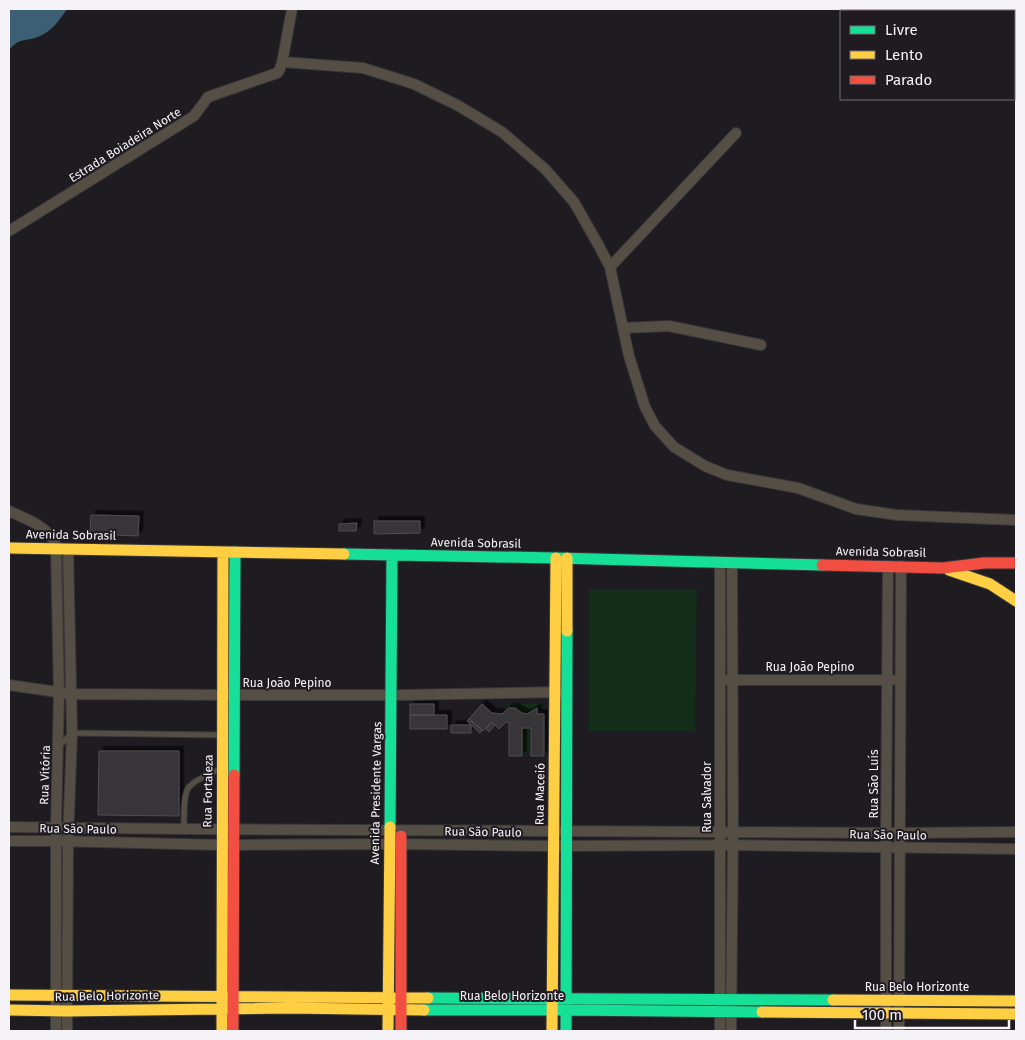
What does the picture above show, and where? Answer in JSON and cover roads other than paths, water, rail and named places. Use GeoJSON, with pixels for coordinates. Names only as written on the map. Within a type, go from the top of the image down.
{"type":"FeatureCollection","features":[{"type":"Feature","properties":{"kind":"street"},"geometry":{"type":"LineString","coordinates":[[292,9],[281,65],[364,68],[414,84],[457,105],[502,132],[546,169],[574,202],[610,267],[628,356],[645,408],[655,426],[674,447],[705,466],[727,475],[798,488],[856,509],[897,515],[1016,520]]}},
{"type":"Feature","properties":{"kind":"street","name":"Estrada Boiadeira Norte"},"geometry":{"type":"LineString","coordinates":[[9,231],[194,116],[208,97],[277,73],[281,65]]}},
{"type":"Feature","properties":{"kind":"street"},"geometry":{"type":"LineString","coordinates":[[610,267],[736,133]]}},
{"type":"Feature","properties":{"kind":"street"},"geometry":{"type":"LineString","coordinates":[[623,328],[669,326],[761,345]]}},
{"type":"Feature","properties":{"kind":"street"},"geometry":{"type":"LineString","coordinates":[[9,511],[38,525],[54,541],[56,549]]}},
{"type":"Feature","properties":{"kind":"street","name":"Avenida Sobrasil"},"geometry":{"type":"LineString","coordinates":[[9,548],[561,558],[943,568],[984,563],[1016,563]]}},
{"type":"Feature","properties":{"kind":"street","name":"Rua Vitória"},"geometry":{"type":"LineString","coordinates":[[56,549],[60,693],[56,886],[61,946],[62,995],[61,1011],[56,1031]]}},
{"type":"Feature","properties":{"kind":"street","name":"Rua Vitória"},"geometry":{"type":"LineString","coordinates":[[61,946],[67,885],[72,732],[68,549]]}},
{"type":"Feature","properties":{"kind":"street","name":"Rua Fortaleza"},"geometry":{"type":"LineString","coordinates":[[223,552],[222,695],[229,735],[234,791],[234,830],[228,845]]}},
{"type":"Feature","properties":{"kind":"street","name":"Rua Fortaleza"},"geometry":{"type":"LineString","coordinates":[[233,1031],[228,1002],[228,845],[222,829],[222,768],[235,695],[235,552]]}},
{"type":"Feature","properties":{"kind":"street","name":"Avenida Presidente Vargas"},"geometry":{"type":"LineString","coordinates":[[396,555],[395,844],[400,1031]]}},
{"type":"Feature","properties":{"kind":"street","name":"Rua Maceió"},"geometry":{"type":"LineString","coordinates":[[561,558],[567,692],[566,1031]]}},
{"type":"Feature","properties":{"kind":"street","name":"Rua Maceió"},"geometry":{"type":"LineString","coordinates":[[552,1031],[555,692],[561,558]]}},
{"type":"Feature","properties":{"kind":"street","name":"Rua Salvador"},"geometry":{"type":"LineString","coordinates":[[725,999],[732,899],[732,680],[726,562]]}},
{"type":"Feature","properties":{"kind":"street","name":"Rua Salvador"},"geometry":{"type":"LineString","coordinates":[[720,1031],[725,1012],[720,900],[719,785],[720,680],[726,562]]}},
{"type":"Feature","properties":{"kind":"street","name":"Rua São Luís"},"geometry":{"type":"LineString","coordinates":[[888,566],[886,943],[892,1001],[899,1014],[898,1031]]}},
{"type":"Feature","properties":{"kind":"street","name":"Rua São Luís"},"geometry":{"type":"LineString","coordinates":[[886,1031],[886,1014],[892,1001],[899,942],[901,566]]}},
{"type":"Feature","properties":{"kind":"street","name":"Avenida Sobrasil"},"geometry":{"type":"LineString","coordinates":[[943,568],[990,584],[1016,601]]}},
{"type":"Feature","properties":{"kind":"street"},"geometry":{"type":"LineString","coordinates":[[223,606],[235,605]]}},
{"type":"Feature","properties":{"kind":"street"},"geometry":{"type":"LineString","coordinates":[[58,612],[69,612]]}},
{"type":"Feature","properties":{"kind":"street"},"geometry":{"type":"LineString","coordinates":[[222,657],[235,657]]}},
{"type":"Feature","properties":{"kind":"street","name":"Rua João Pepino"},"geometry":{"type":"LineString","coordinates":[[720,680],[901,679]]}},
{"type":"Feature","properties":{"kind":"street","name":"Rua João Pepino"},"geometry":{"type":"LineString","coordinates":[[9,685],[71,694],[396,695],[567,692]]}},
{"type":"Feature","properties":{"kind":"street"},"geometry":{"type":"LineString","coordinates":[[554,773],[566,773]]}},
{"type":"Feature","properties":{"kind":"street"},"geometry":{"type":"LineString","coordinates":[[886,777],[900,776]]}},
{"type":"Feature","properties":{"kind":"street"},"geometry":{"type":"LineString","coordinates":[[719,785],[732,785]]}},
{"type":"Feature","properties":{"kind":"street"},"geometry":{"type":"LineString","coordinates":[[57,790],[70,790]]}},
{"type":"Feature","properties":{"kind":"street"},"geometry":{"type":"LineString","coordinates":[[222,792],[234,791]]}},
{"type":"Feature","properties":{"kind":"street"},"geometry":{"type":"LineString","coordinates":[[11,825],[40,840]]}},
{"type":"Feature","properties":{"kind":"street","name":"Rua São Paulo"},"geometry":{"type":"LineString","coordinates":[[11,825],[56,828],[184,830],[1016,832]]}},
{"type":"Feature","properties":{"kind":"street"},"geometry":{"type":"LineString","coordinates":[[293,830],[294,844]]}},
{"type":"Feature","properties":{"kind":"street"},"geometry":{"type":"LineString","coordinates":[[337,830],[338,844]]}},
{"type":"Feature","properties":{"kind":"street"},"geometry":{"type":"LineString","coordinates":[[453,844],[454,830]]}},
{"type":"Feature","properties":{"kind":"street"},"geometry":{"type":"LineString","coordinates":[[504,831],[504,845]]}},
{"type":"Feature","properties":{"kind":"street"},"geometry":{"type":"LineString","coordinates":[[609,831],[609,846]]}},
{"type":"Feature","properties":{"kind":"street"},"geometry":{"type":"LineString","coordinates":[[672,832],[672,846]]}},
{"type":"Feature","properties":{"kind":"street"},"geometry":{"type":"LineString","coordinates":[[792,832],[792,846]]}},
{"type":"Feature","properties":{"kind":"street"},"geometry":{"type":"LineString","coordinates":[[851,832],[851,847]]}},
{"type":"Feature","properties":{"kind":"street","name":"Rua São Paulo"},"geometry":{"type":"LineString","coordinates":[[9,841],[56,840],[228,845],[453,844],[1016,849]]}},
{"type":"Feature","properties":{"kind":"street","name":"Avenida Presidente Vargas"},"geometry":{"type":"LineString","coordinates":[[388,1031],[395,844]]}},
{"type":"Feature","properties":{"kind":"street"},"geometry":{"type":"LineString","coordinates":[[56,886],[67,885]]}},
{"type":"Feature","properties":{"kind":"street"},"geometry":{"type":"LineString","coordinates":[[552,899],[566,899]]}},
{"type":"Feature","properties":{"kind":"street"},"geometry":{"type":"LineString","coordinates":[[720,900],[732,899]]}},
{"type":"Feature","properties":{"kind":"street"},"geometry":{"type":"LineString","coordinates":[[886,943],[899,942]]}},
{"type":"Feature","properties":{"kind":"street"},"geometry":{"type":"LineString","coordinates":[[552,946],[566,946]]}},
{"type":"Feature","properties":{"kind":"street","name":"Rua Belo Horizonte"},"geometry":{"type":"LineString","coordinates":[[9,995],[171,997],[228,1002],[335,1003],[388,1010],[455,1010],[500,1004],[621,1004],[725,999],[1016,1001]]}},
{"type":"Feature","properties":{"kind":"street"},"geometry":{"type":"LineString","coordinates":[[171,997],[171,1009]]}},
{"type":"Feature","properties":{"kind":"street","name":"Rua Belo Horizonte"},"geometry":{"type":"LineString","coordinates":[[335,1003],[400,997],[456,998],[500,1004]]}},
{"type":"Feature","properties":{"kind":"street"},"geometry":{"type":"LineString","coordinates":[[455,1010],[456,998]]}},
{"type":"Feature","properties":{"kind":"street","name":"Rua Fortaleza"},"geometry":{"type":"LineString","coordinates":[[222,1031],[228,1002]]}},
{"type":"Feature","properties":{"kind":"street","name":"Rua Belo Horizonte"},"geometry":{"type":"LineString","coordinates":[[9,1010],[171,1009],[228,1002]]}},
{"type":"Feature","properties":{"kind":"street","name":"Rua Belo Horizonte"},"geometry":{"type":"LineString","coordinates":[[621,1004],[725,1012],[1016,1014]]}},
{"type":"Feature","properties":{"kind":"street","name":"Rua Vitória"},"geometry":{"type":"LineString","coordinates":[[61,1011],[67,1031]]}},
{"type":"Feature","properties":{"kind":"street","name":"Rua Salvador"},"geometry":{"type":"LineString","coordinates":[[725,1012],[731,1031]]}},
{"type":"Feature","properties":{"kind":"lane"},"geometry":{"type":"LineString","coordinates":[[59,746],[72,732],[229,735]]}},
{"type":"Feature","properties":{"kind":"lane"},"geometry":{"type":"LineString","coordinates":[[184,830],[188,788],[195,782],[222,768]]}},
{"type":"Feature","properties":{"kind":"water"},"geometry":{"type":"Polygon","coordinates":[[[9,9],[67,9],[58,22],[47,32],[38,37],[19,41],[9,50],[9,9]]]}}]}
